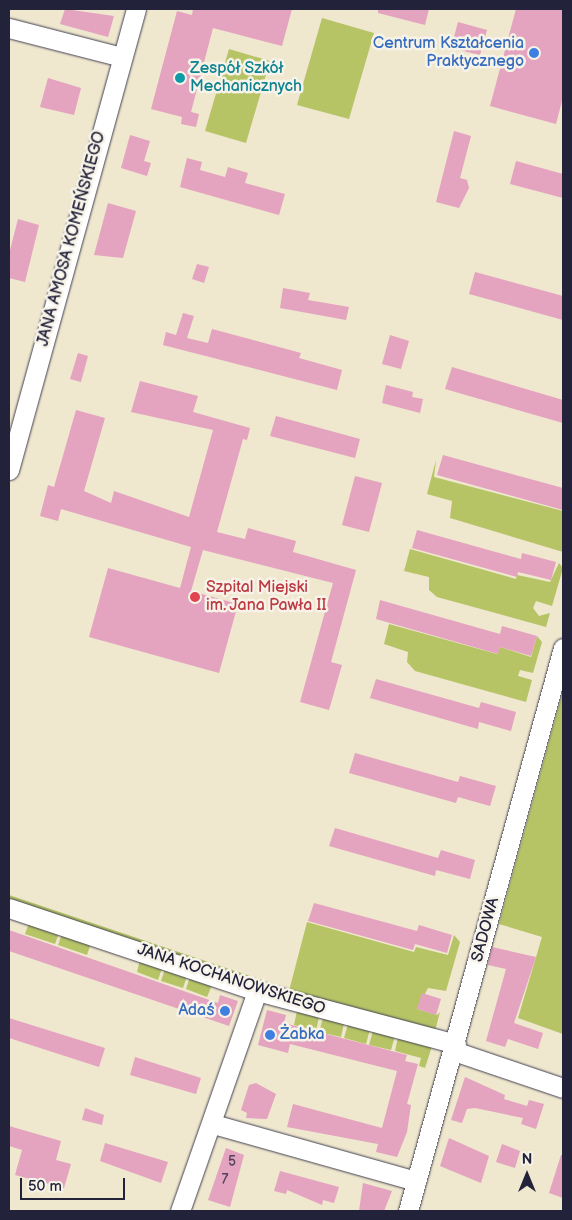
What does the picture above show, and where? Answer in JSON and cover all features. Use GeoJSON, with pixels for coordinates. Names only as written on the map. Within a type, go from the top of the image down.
{"type":"FeatureCollection","features":[{"type":"Feature","properties":{"kind":"street","name":"JANA AMOSA KOMEŃSKIEGO"},"geometry":{"type":"LineString","coordinates":[[9,470],[136,9]]}},
{"type":"Feature","properties":{"kind":"street"},"geometry":{"type":"LineString","coordinates":[[9,28],[122,57]]}},
{"type":"Feature","properties":{"kind":"street","name":"SADOWA"},"geometry":{"type":"LineString","coordinates":[[408,1211],[455,1047],[563,648]]}},
{"type":"Feature","properties":{"kind":"street","name":"JANA KOCHANOWSKIEGO"},"geometry":{"type":"LineString","coordinates":[[9,908],[257,991],[455,1047],[563,1088]]}},
{"type":"Feature","properties":{"kind":"street"},"geometry":{"type":"LineString","coordinates":[[180,1211],[257,991]]}},
{"type":"Feature","properties":{"kind":"street"},"geometry":{"type":"LineString","coordinates":[[212,1124],[416,1181]]}},
{"type":"Feature","properties":{"kind":"green space"},"geometry":{"type":"Polygon","coordinates":[[[322,18],[374,33],[349,119],[297,105],[322,18]]]}},
{"type":"Feature","properties":{"kind":"green space"},"geometry":{"type":"Polygon","coordinates":[[[229,49],[270,61],[246,143],[205,131],[229,49]]]}},
{"type":"Feature","properties":{"kind":"green space"},"geometry":{"type":"Polygon","coordinates":[[[436,460],[434,477],[563,511],[563,552],[450,518],[452,501],[427,494],[436,460]]]}},
{"type":"Feature","properties":{"kind":"green space"},"geometry":{"type":"Polygon","coordinates":[[[410,549],[516,579],[517,575],[550,582],[559,563],[563,568],[552,606],[536,601],[533,608],[539,616],[550,613],[546,627],[437,597],[429,590],[429,577],[404,571],[410,549]]]}},
{"type":"Feature","properties":{"kind":"green space"},"geometry":{"type":"Polygon","coordinates":[[[389,624],[497,654],[500,647],[531,657],[537,636],[542,642],[533,673],[520,670],[518,676],[532,680],[526,702],[415,671],[407,662],[408,652],[384,644],[389,624]]]}},
{"type":"Feature","properties":{"kind":"green space"},"geometry":{"type":"Polygon","coordinates":[[[563,691],[563,1034],[518,1018],[542,937],[499,924],[563,691]]]}},
{"type":"Feature","properties":{"kind":"green space"},"geometry":{"type":"Polygon","coordinates":[[[9,895],[274,984],[273,988],[9,899],[9,895]]]}},
{"type":"Feature","properties":{"kind":"green space"},"geometry":{"type":"Polygon","coordinates":[[[307,922],[414,952],[416,947],[448,955],[454,935],[460,942],[446,991],[428,988],[417,1009],[437,1015],[440,1012],[435,1031],[289,991],[307,922]]]}},
{"type":"Feature","properties":{"kind":"green space"},"geometry":{"type":"Polygon","coordinates":[[[29,923],[59,933],[55,944],[25,934],[29,923]]]}},
{"type":"Feature","properties":{"kind":"green space"},"geometry":{"type":"Polygon","coordinates":[[[62,934],[91,943],[87,955],[58,945],[62,934]]]}},
{"type":"Feature","properties":{"kind":"green space"},"geometry":{"type":"Polygon","coordinates":[[[140,960],[162,968],[158,980],[137,972],[140,960]]]}},
{"type":"Feature","properties":{"kind":"green space"},"geometry":{"type":"Polygon","coordinates":[[[165,969],[187,976],[183,988],[161,981],[165,969]]]}},
{"type":"Feature","properties":{"kind":"green space"},"geometry":{"type":"Polygon","coordinates":[[[190,977],[212,985],[207,997],[186,989],[190,977]]]}},
{"type":"Feature","properties":{"kind":"green space"},"geometry":{"type":"Polygon","coordinates":[[[297,1011],[319,1017],[316,1031],[294,1025],[297,1011]]]}},
{"type":"Feature","properties":{"kind":"green space"},"geometry":{"type":"Polygon","coordinates":[[[323,1018],[344,1023],[341,1037],[319,1032],[323,1018]]]}},
{"type":"Feature","properties":{"kind":"green space"},"geometry":{"type":"Polygon","coordinates":[[[348,1024],[370,1029],[366,1044],[344,1038],[348,1024]]]}},
{"type":"Feature","properties":{"kind":"green space"},"geometry":{"type":"Polygon","coordinates":[[[373,1031],[395,1036],[391,1050],[369,1045],[373,1031]]]}},
{"type":"Feature","properties":{"kind":"green space"},"geometry":{"type":"Polygon","coordinates":[[[398,1037],[432,1046],[425,1068],[419,1066],[421,1058],[395,1051],[398,1037]]]}},
{"type":"Feature","properties":{"kind":"building"},"geometry":{"type":"Polygon","coordinates":[[[65,9],[114,16],[108,37],[60,24],[65,9]]]}},
{"type":"Feature","properties":{"kind":"building","name":"Zespół Szkół Mechanicznych"},"geometry":{"type":"Polygon","coordinates":[[[193,9],[292,9],[282,46],[213,28],[191,112],[199,114],[196,127],[181,124],[182,117],[151,109],[177,11],[192,15],[193,9]]]}},
{"type":"Feature","properties":{"kind":"building"},"geometry":{"type":"Polygon","coordinates":[[[378,9],[429,9],[425,25],[378,13],[378,9]]]}},
{"type":"Feature","properties":{"kind":"building","name":"Centrum Kształcenia Praktycznego"},"geometry":{"type":"Polygon","coordinates":[[[516,9],[563,9],[563,97],[556,124],[490,106],[516,9]]]}},
{"type":"Feature","properties":{"kind":"building"},"geometry":{"type":"Polygon","coordinates":[[[458,22],[487,30],[480,55],[451,48],[458,22]]]}},
{"type":"Feature","properties":{"kind":"building"},"geometry":{"type":"Polygon","coordinates":[[[48,78],[81,88],[74,115],[40,107],[48,78]]]}},
{"type":"Feature","properties":{"kind":"building"},"geometry":{"type":"Polygon","coordinates":[[[454,131],[471,136],[460,178],[467,180],[469,188],[459,208],[436,202],[454,131]]]}},
{"type":"Feature","properties":{"kind":"building"},"geometry":{"type":"Polygon","coordinates":[[[130,135],[150,141],[144,161],[151,163],[147,176],[121,168],[130,135]]]}},
{"type":"Feature","properties":{"kind":"building"},"geometry":{"type":"Polygon","coordinates":[[[187,158],[202,162],[200,170],[225,177],[228,167],[248,173],[245,183],[285,194],[279,215],[180,187],[187,158]]]}},
{"type":"Feature","properties":{"kind":"building"},"geometry":{"type":"Polygon","coordinates":[[[516,161],[563,174],[563,198],[510,184],[516,161]]]}},
{"type":"Feature","properties":{"kind":"building"},"geometry":{"type":"Polygon","coordinates":[[[108,203],[136,211],[123,258],[94,255],[108,203]]]}},
{"type":"Feature","properties":{"kind":"building"},"geometry":{"type":"Polygon","coordinates":[[[18,219],[39,225],[25,282],[9,278],[9,254],[18,219]]]}},
{"type":"Feature","properties":{"kind":"building"},"geometry":{"type":"Polygon","coordinates":[[[197,264],[209,267],[204,283],[192,279],[197,264]]]}},
{"type":"Feature","properties":{"kind":"building"},"geometry":{"type":"Polygon","coordinates":[[[475,272],[563,296],[563,320],[469,294],[475,272]]]}},
{"type":"Feature","properties":{"kind":"building"},"geometry":{"type":"Polygon","coordinates":[[[283,288],[310,293],[308,300],[349,307],[346,320],[280,308],[283,288]]]}},
{"type":"Feature","properties":{"kind":"building"},"geometry":{"type":"Polygon","coordinates":[[[183,313],[194,316],[187,338],[208,343],[212,329],[301,353],[299,358],[342,370],[337,390],[163,345],[166,332],[176,335],[183,313]]]}},
{"type":"Feature","properties":{"kind":"building"},"geometry":{"type":"Polygon","coordinates":[[[390,335],[409,341],[401,369],[382,364],[390,335]]]}},
{"type":"Feature","properties":{"kind":"building"},"geometry":{"type":"Polygon","coordinates":[[[78,353],[88,356],[81,382],[70,379],[78,353]]]}},
{"type":"Feature","properties":{"kind":"building"},"geometry":{"type":"Polygon","coordinates":[[[452,367],[563,400],[563,423],[445,389],[452,367]]]}},
{"type":"Feature","properties":{"kind":"building"},"geometry":{"type":"Polygon","coordinates":[[[140,381],[198,396],[193,412],[250,428],[247,440],[243,439],[217,532],[245,539],[248,528],[296,541],[293,552],[356,570],[331,662],[342,665],[329,710],[300,702],[333,583],[203,550],[191,591],[238,604],[219,673],[89,637],[108,568],[180,588],[191,547],[61,509],[58,521],[40,516],[48,485],[54,487],[76,410],[105,418],[84,491],[111,503],[114,491],[189,517],[213,430],[131,412],[140,381]]]}},
{"type":"Feature","properties":{"kind":"building"},"geometry":{"type":"Polygon","coordinates":[[[386,385],[413,392],[412,397],[423,399],[420,413],[382,403],[386,385]]]}},
{"type":"Feature","properties":{"kind":"building"},"geometry":{"type":"Polygon","coordinates":[[[276,416],[360,439],[355,458],[270,436],[276,416]]]}},
{"type":"Feature","properties":{"kind":"building"},"geometry":{"type":"Polygon","coordinates":[[[443,455],[563,488],[563,510],[437,475],[443,455]]]}},
{"type":"Feature","properties":{"kind":"building"},"geometry":{"type":"Polygon","coordinates":[[[355,476],[382,483],[369,532],[342,525],[355,476]]]}},
{"type":"Feature","properties":{"kind":"building"},"geometry":{"type":"Polygon","coordinates":[[[417,530],[521,559],[522,553],[556,562],[551,580],[518,572],[517,577],[412,548],[417,530]]]}},
{"type":"Feature","properties":{"kind":"building"},"geometry":{"type":"Polygon","coordinates":[[[380,600],[500,634],[502,626],[537,636],[531,656],[500,647],[498,654],[376,619],[380,600]]]}},
{"type":"Feature","properties":{"kind":"building"},"geometry":{"type":"Polygon","coordinates":[[[376,679],[479,708],[481,702],[516,712],[511,731],[479,722],[478,729],[370,698],[376,679]]]}},
{"type":"Feature","properties":{"kind":"building"},"geometry":{"type":"Polygon","coordinates":[[[355,753],[458,782],[460,776],[496,786],[490,806],[458,797],[456,803],[349,773],[355,753]]]}},
{"type":"Feature","properties":{"kind":"building"},"geometry":{"type":"Polygon","coordinates":[[[335,828],[438,858],[441,850],[475,860],[470,879],[436,870],[435,876],[329,846],[335,828]]]}},
{"type":"Feature","properties":{"kind":"building"},"geometry":{"type":"Polygon","coordinates":[[[314,903],[417,931],[419,925],[452,935],[447,953],[415,944],[413,950],[308,921],[314,903]]]}},
{"type":"Feature","properties":{"kind":"building"},"geometry":{"type":"Polygon","coordinates":[[[9,930],[218,1003],[220,995],[238,1001],[229,1026],[9,951],[9,930]]]}},
{"type":"Feature","properties":{"kind":"building"},"geometry":{"type":"Polygon","coordinates":[[[492,947],[536,957],[514,1023],[543,1033],[538,1049],[508,1039],[505,1047],[486,1041],[506,969],[488,965],[492,947]]]}},
{"type":"Feature","properties":{"kind":"building"},"geometry":{"type":"Polygon","coordinates":[[[422,993],[441,999],[436,1015],[417,1009],[422,993]]]}},
{"type":"Feature","properties":{"kind":"building"},"geometry":{"type":"Polygon","coordinates":[[[267,1010],[286,1015],[284,1023],[407,1055],[405,1061],[418,1064],[407,1104],[411,1105],[407,1132],[397,1157],[376,1152],[378,1144],[287,1127],[293,1104],[382,1128],[397,1071],[290,1044],[288,1053],[258,1045],[267,1010]]]}},
{"type":"Feature","properties":{"kind":"building"},"geometry":{"type":"Polygon","coordinates":[[[9,1018],[105,1048],[99,1067],[9,1038],[9,1018]]]}},
{"type":"Feature","properties":{"kind":"building"},"geometry":{"type":"Polygon","coordinates":[[[135,1057],[201,1078],[196,1094],[130,1075],[135,1057]]]}},
{"type":"Feature","properties":{"kind":"building"},"geometry":{"type":"Polygon","coordinates":[[[465,1077],[505,1095],[504,1099],[527,1106],[529,1100],[544,1104],[536,1129],[521,1124],[523,1118],[475,1108],[467,1109],[462,1123],[451,1120],[465,1077]]]}},
{"type":"Feature","properties":{"kind":"building"},"geometry":{"type":"Polygon","coordinates":[[[256,1083],[276,1094],[267,1119],[246,1118],[247,1113],[241,1110],[249,1085],[256,1083]]]}},
{"type":"Feature","properties":{"kind":"building"},"geometry":{"type":"Polygon","coordinates":[[[85,1108],[104,1115],[102,1125],[82,1120],[85,1108]]]}},
{"type":"Feature","properties":{"kind":"building"},"geometry":{"type":"Polygon","coordinates":[[[9,1126],[61,1141],[56,1160],[71,1164],[64,1188],[15,1175],[22,1150],[9,1146],[9,1126]]]}},
{"type":"Feature","properties":{"kind":"building"},"geometry":{"type":"Polygon","coordinates":[[[449,1138],[489,1156],[481,1183],[440,1166],[449,1138]]]}},
{"type":"Feature","properties":{"kind":"building"},"geometry":{"type":"Polygon","coordinates":[[[105,1143],[168,1162],[161,1183],[100,1161],[105,1143]]]}},
{"type":"Feature","properties":{"kind":"building"},"geometry":{"type":"Polygon","coordinates":[[[502,1144],[520,1151],[515,1168],[496,1162],[502,1144]]]}},
{"type":"Feature","properties":{"kind":"building"},"geometry":{"type":"Polygon","coordinates":[[[226,1148],[244,1155],[230,1207],[208,1200],[226,1148]]]}},
{"type":"Feature","properties":{"kind":"building"},"geometry":{"type":"Polygon","coordinates":[[[561,1155],[563,1155],[563,1198],[549,1193],[561,1155]]]}},
{"type":"Feature","properties":{"kind":"building"},"geometry":{"type":"Polygon","coordinates":[[[280,1171],[339,1187],[334,1203],[323,1200],[322,1205],[287,1190],[286,1194],[274,1191],[280,1171]]]}},
{"type":"Feature","properties":{"kind":"building"},"geometry":{"type":"Polygon","coordinates":[[[363,1183],[392,1191],[384,1211],[359,1211],[363,1183]]]}},
{"type":"Feature","properties":{"kind":"place","name":"Centrum Kształcenia Praktycznego"},"geometry":{"type":"Point","coordinates":[534,53]}},
{"type":"Feature","properties":{"kind":"place","name":"Zespół Szkół Mechanicznych"},"geometry":{"type":"Point","coordinates":[180,78]}},
{"type":"Feature","properties":{"kind":"place","name":"Szpital Miejski im. Jana Pawła II"},"geometry":{"type":"Point","coordinates":[195,597]}},
{"type":"Feature","properties":{"kind":"place","name":"Adaś"},"geometry":{"type":"Point","coordinates":[225,1011]}},
{"type":"Feature","properties":{"kind":"place","name":"Żabka"},"geometry":{"type":"Point","coordinates":[270,1035]}}]}
